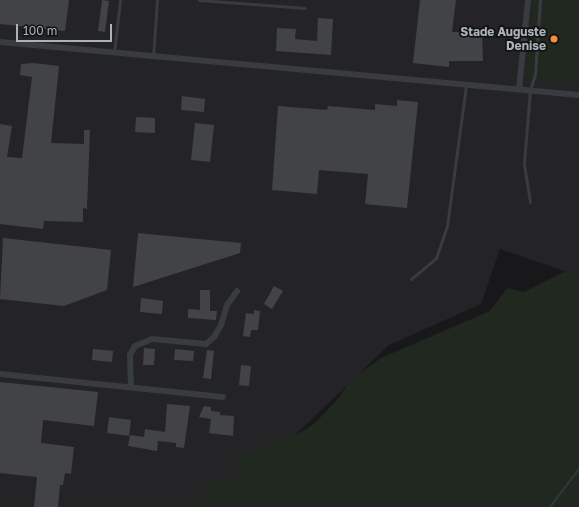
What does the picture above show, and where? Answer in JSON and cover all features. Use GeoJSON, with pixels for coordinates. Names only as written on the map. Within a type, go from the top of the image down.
{"type":"FeatureCollection","features":[{"type":"Feature","properties":{"kind":"street"},"geometry":{"type":"LineString","coordinates":[[518,89],[528,0]]}},
{"type":"Feature","properties":{"kind":"street"},"geometry":{"type":"LineString","coordinates":[[0,42],[579,95]]}},
{"type":"Feature","properties":{"kind":"street"},"geometry":{"type":"LineString","coordinates":[[131,387],[130,355],[135,346],[152,339],[206,344],[214,337],[221,325],[226,305],[237,291]]}},
{"type":"Feature","properties":{"kind":"street"},"geometry":{"type":"LineString","coordinates":[[0,374],[223,397]]}},
{"type":"Feature","properties":{"kind":"lane"},"geometry":{"type":"LineString","coordinates":[[114,53],[120,0]]}},
{"type":"Feature","properties":{"kind":"lane"},"geometry":{"type":"LineString","coordinates":[[153,57],[156,0]]}},
{"type":"Feature","properties":{"kind":"lane"},"geometry":{"type":"LineString","coordinates":[[199,0],[305,8]]}},
{"type":"Feature","properties":{"kind":"lane"},"geometry":{"type":"LineString","coordinates":[[530,202],[524,163],[530,90],[535,75],[540,0]]}},
{"type":"Feature","properties":{"kind":"lane"},"geometry":{"type":"LineString","coordinates":[[411,278],[436,258],[447,226],[466,85]]}},
{"type":"Feature","properties":{"kind":"shaded area"},"geometry":{"type":"Polygon","coordinates":[[[0,0],[579,0],[579,276],[500,249],[481,304],[389,345],[220,507],[0,507],[0,0]]]}},
{"type":"Feature","properties":{"kind":"shaded area","name":"Stade Auguste Denise"},"geometry":{"type":"Polygon","coordinates":[[[533,0],[579,0],[579,84],[526,78],[533,0]]]}},
{"type":"Feature","properties":{"kind":"shaded area"},"geometry":{"type":"Polygon","coordinates":[[[566,271],[579,276],[579,507],[188,507],[216,479],[240,478],[241,473],[234,460],[237,456],[298,434],[314,424],[336,401],[352,379],[381,358],[490,311],[507,288],[524,292],[566,271]]]}},
{"type":"Feature","properties":{"kind":"building"},"geometry":{"type":"Polygon","coordinates":[[[0,0],[69,0],[65,31],[0,24],[0,0]]]}},
{"type":"Feature","properties":{"kind":"building"},"geometry":{"type":"Polygon","coordinates":[[[102,0],[109,1],[105,32],[98,31],[102,0]]]}},
{"type":"Feature","properties":{"kind":"building"},"geometry":{"type":"Polygon","coordinates":[[[420,0],[456,0],[452,32],[482,32],[483,61],[449,61],[449,67],[413,63],[420,0]]]}},
{"type":"Feature","properties":{"kind":"building"},"geometry":{"type":"Polygon","coordinates":[[[318,18],[333,19],[331,55],[276,51],[277,28],[296,29],[295,39],[317,41],[318,18]]]}},
{"type":"Feature","properties":{"kind":"building"},"geometry":{"type":"Polygon","coordinates":[[[33,63],[59,66],[51,143],[84,144],[84,130],[90,130],[87,209],[83,208],[83,222],[44,221],[43,229],[0,224],[0,124],[12,126],[7,157],[22,158],[32,77],[20,75],[21,64],[33,63]]]}},
{"type":"Feature","properties":{"kind":"building"},"geometry":{"type":"Polygon","coordinates":[[[182,96],[205,99],[204,112],[181,110],[182,96]]]}},
{"type":"Feature","properties":{"kind":"building"},"geometry":{"type":"Polygon","coordinates":[[[397,100],[418,102],[407,208],[365,204],[368,174],[319,170],[317,194],[272,190],[278,106],[327,110],[328,106],[375,110],[375,104],[397,106],[397,100]]]}},
{"type":"Feature","properties":{"kind":"building"},"geometry":{"type":"Polygon","coordinates":[[[136,117],[155,118],[155,133],[135,132],[136,117]]]}},
{"type":"Feature","properties":{"kind":"building"},"geometry":{"type":"Polygon","coordinates":[[[195,123],[214,125],[210,162],[191,160],[195,123]]]}},
{"type":"Feature","properties":{"kind":"building"},"geometry":{"type":"Polygon","coordinates":[[[138,233],[241,243],[240,253],[133,287],[138,233]]]}},
{"type":"Feature","properties":{"kind":"building"},"geometry":{"type":"Polygon","coordinates":[[[3,238],[111,250],[107,290],[64,306],[0,299],[3,238]]]}},
{"type":"Feature","properties":{"kind":"building"},"geometry":{"type":"Polygon","coordinates":[[[274,286],[283,291],[272,309],[264,304],[274,286]]]}},
{"type":"Feature","properties":{"kind":"building"},"geometry":{"type":"Polygon","coordinates":[[[200,290],[210,290],[210,311],[217,311],[216,320],[188,318],[188,309],[200,310],[200,290]]]}},
{"type":"Feature","properties":{"kind":"building"},"geometry":{"type":"Polygon","coordinates":[[[141,298],[163,301],[162,314],[140,312],[141,298]]]}},
{"type":"Feature","properties":{"kind":"building"},"geometry":{"type":"Polygon","coordinates":[[[254,310],[260,311],[258,330],[251,330],[250,337],[243,336],[246,313],[254,314],[254,310]]]}},
{"type":"Feature","properties":{"kind":"building"},"geometry":{"type":"Polygon","coordinates":[[[144,348],[155,349],[154,365],[143,365],[144,348]]]}},
{"type":"Feature","properties":{"kind":"building"},"geometry":{"type":"Polygon","coordinates":[[[93,349],[113,351],[112,362],[92,360],[93,349]]]}},
{"type":"Feature","properties":{"kind":"building"},"geometry":{"type":"Polygon","coordinates":[[[175,349],[194,351],[193,361],[174,360],[175,349]]]}},
{"type":"Feature","properties":{"kind":"building"},"geometry":{"type":"Polygon","coordinates":[[[207,350],[214,351],[211,379],[203,378],[207,350]]]}},
{"type":"Feature","properties":{"kind":"building"},"geometry":{"type":"Polygon","coordinates":[[[241,365],[251,366],[249,386],[239,385],[241,365]]]}},
{"type":"Feature","properties":{"kind":"building"},"geometry":{"type":"Polygon","coordinates":[[[0,382],[98,392],[94,426],[43,420],[41,443],[74,447],[71,474],[65,473],[63,485],[60,485],[58,507],[34,507],[37,477],[0,473],[0,382]]]}},
{"type":"Feature","properties":{"kind":"building"},"geometry":{"type":"Polygon","coordinates":[[[167,404],[190,406],[184,448],[176,447],[176,443],[158,441],[157,451],[128,446],[130,435],[144,437],[145,429],[165,432],[167,404]]]}},
{"type":"Feature","properties":{"kind":"building"},"geometry":{"type":"Polygon","coordinates":[[[204,406],[211,407],[211,411],[220,412],[220,415],[234,416],[233,436],[209,433],[211,419],[199,417],[204,406]]]}},
{"type":"Feature","properties":{"kind":"building"},"geometry":{"type":"Polygon","coordinates":[[[109,417],[131,420],[129,436],[107,433],[109,417]]]}},
{"type":"Feature","properties":{"kind":"waterway"},"geometry":{"type":"LineString","coordinates":[[550,507],[579,469]]}},
{"type":"Feature","properties":{"kind":"place","name":"Stade Auguste Denise"},"geometry":{"type":"Point","coordinates":[554,39]}}]}
